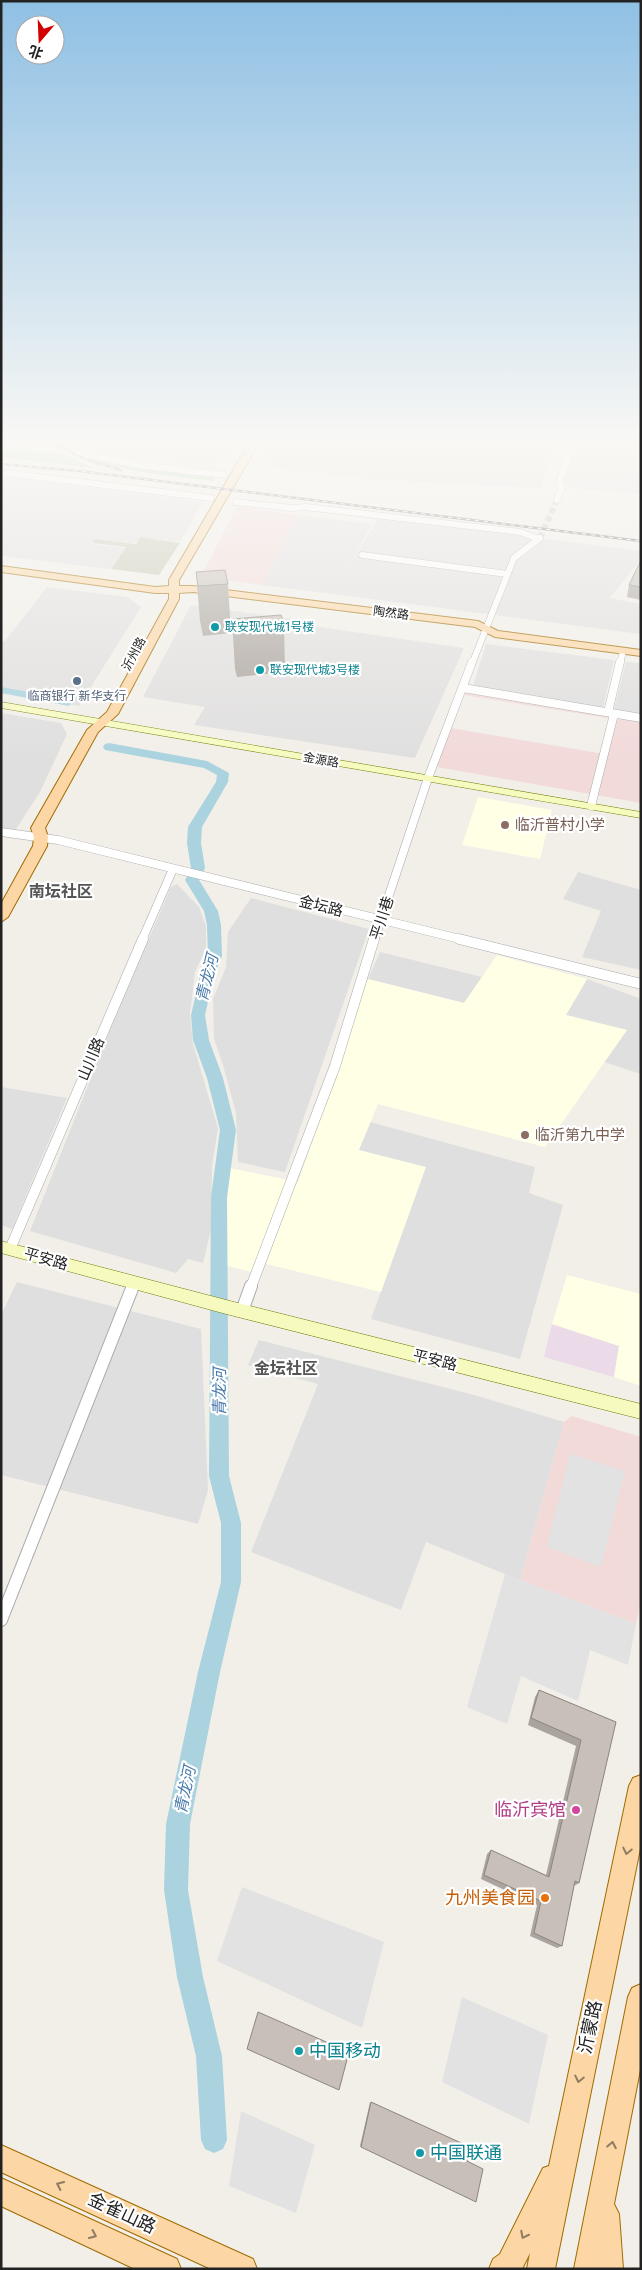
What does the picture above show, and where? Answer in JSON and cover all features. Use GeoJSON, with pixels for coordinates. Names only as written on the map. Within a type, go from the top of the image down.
{"type":"FeatureCollection","features":[{"type":"Feature","properties":{"kind":"main road"},"geometry":{"type":"LineString","coordinates":[[190,549],[186,555],[188,562],[197,558],[202,549]]}},
{"type":"Feature","properties":{"kind":"main road","name":"沂州路"},"geometry":{"type":"LineString","coordinates":[[1,895],[30,844],[42,838],[49,830],[103,731],[103,722],[112,714],[174,599],[175,589],[188,562]]}},
{"type":"Feature","properties":{"kind":"main road","name":"陶然路"},"geometry":{"type":"LineString","coordinates":[[1,564],[158,585],[190,594],[477,632],[499,627],[641,646]]}},
{"type":"Feature","properties":{"kind":"main road","name":"陶然路"},"geometry":{"type":"LineString","coordinates":[[1,569],[155,590],[175,589]]}},
{"type":"Feature","properties":{"kind":"main road","name":"陶然路"},"geometry":{"type":"LineString","coordinates":[[487,629],[495,634],[641,653]]}},
{"type":"Feature","properties":{"kind":"main road","name":"沂州路"},"geometry":{"type":"LineString","coordinates":[[1,917],[40,846],[42,838]]}},
{"type":"Feature","properties":{"kind":"main road","name":"沂蒙路"},"geometry":{"type":"LineString","coordinates":[[541,2269],[562,2160],[641,1786]]}},
{"type":"Feature","properties":{"kind":"main road"},"geometry":{"type":"LineString","coordinates":[[588,2269],[641,1997]]}},
{"type":"Feature","properties":{"kind":"main road","name":"金雀山路"},"geometry":{"type":"LineString","coordinates":[[1,2158],[243,2269]]}},
{"type":"Feature","properties":{"kind":"main road"},"geometry":{"type":"LineString","coordinates":[[503,2269],[510,2264],[562,2160]]}},
{"type":"Feature","properties":{"kind":"main road","name":"金雀山路"},"geometry":{"type":"LineString","coordinates":[[1,2192],[126,2260],[168,2269]]}},
{"type":"Feature","properties":{"kind":"main road"},"geometry":{"type":"LineString","coordinates":[[603,2193],[609,2269]]}},
{"type":"Feature","properties":{"kind":"street","name":"平川巷"},"geometry":{"type":"LineString","coordinates":[[236,1309],[335,1066],[380,921],[428,778],[482,636],[487,629],[488,620],[514,558],[526,549]]}},
{"type":"Feature","properties":{"kind":"street"},"geometry":{"type":"LineString","coordinates":[[362,554],[507,574]]}},
{"type":"Feature","properties":{"kind":"street"},"geometry":{"type":"LineString","coordinates":[[591,806],[624,651]]}},
{"type":"Feature","properties":{"kind":"street"},"geometry":{"type":"LineString","coordinates":[[463,688],[641,718]]}},
{"type":"Feature","properties":{"kind":"street","name":"金源路"},"geometry":{"type":"LineString","coordinates":[[1,705],[641,815]]}},
{"type":"Feature","properties":{"kind":"street","name":"金坛路"},"geometry":{"type":"LineString","coordinates":[[1,832],[42,838],[174,869],[641,984]]}},
{"type":"Feature","properties":{"kind":"street","name":"山川路"},"geometry":{"type":"LineString","coordinates":[[6,1248],[174,869]]}},
{"type":"Feature","properties":{"kind":"street","name":"平安路"},"geometry":{"type":"LineString","coordinates":[[6,1248],[207,1302],[641,1412]]}},
{"type":"Feature","properties":{"kind":"street"},"geometry":{"type":"LineString","coordinates":[[1,1620],[134,1283]]}},
{"type":"Feature","properties":{"kind":"shaded area"},"geometry":{"type":"Polygon","coordinates":[[[1,549],[124,549],[110,569],[1,556],[1,549]]]}},
{"type":"Feature","properties":{"kind":"shaded area"},"geometry":{"type":"Polygon","coordinates":[[[125,549],[176,549],[159,575],[111,569],[125,549]]]}},
{"type":"Feature","properties":{"kind":"shaded area"},"geometry":{"type":"Polygon","coordinates":[[[215,549],[281,549],[263,585],[201,577],[215,549]]]}},
{"type":"Feature","properties":{"kind":"shaded area"},"geometry":{"type":"Polygon","coordinates":[[[281,549],[359,549],[347,571],[360,549],[625,549],[641,551],[641,559],[610,598],[641,604],[641,634],[263,585],[281,549]]]}},
{"type":"Feature","properties":{"kind":"shaded area"},"geometry":{"type":"Polygon","coordinates":[[[47,587],[127,597],[141,607],[79,706],[1,693],[1,641],[5,641],[47,587]]]}},
{"type":"Feature","properties":{"kind":"shaded area"},"geometry":{"type":"Polygon","coordinates":[[[191,605],[308,621],[313,626],[464,648],[415,758],[194,725],[205,707],[143,697],[191,605]]]}},
{"type":"Feature","properties":{"kind":"shaded area"},"geometry":{"type":"Polygon","coordinates":[[[486,644],[614,660],[603,708],[473,686],[486,644]]]}},
{"type":"Feature","properties":{"kind":"shaded area"},"geometry":{"type":"Polygon","coordinates":[[[626,662],[641,663],[641,714],[614,709],[626,662]]]}},
{"type":"Feature","properties":{"kind":"shaded area"},"geometry":{"type":"Polygon","coordinates":[[[465,691],[641,721],[641,803],[437,767],[451,728],[604,754],[613,719],[463,695],[465,691]]]}},
{"type":"Feature","properties":{"kind":"shaded area"},"geometry":{"type":"Polygon","coordinates":[[[1,713],[61,723],[67,734],[40,792],[16,829],[1,828],[1,713]]]}},
{"type":"Feature","properties":{"kind":"shaded area"},"geometry":{"type":"Polygon","coordinates":[[[478,797],[552,810],[540,859],[462,845],[478,797]]]}},
{"type":"Feature","properties":{"kind":"shaded area"},"geometry":{"type":"Polygon","coordinates":[[[578,872],[641,890],[641,970],[582,957],[601,911],[563,899],[578,872]]]}},
{"type":"Feature","properties":{"kind":"shaded area"},"geometry":{"type":"Polygon","coordinates":[[[177,884],[199,907],[206,926],[206,949],[195,972],[190,1014],[193,1044],[218,1128],[212,1166],[211,1230],[203,1263],[188,1259],[176,1273],[30,1231],[112,1025],[171,887],[177,884]]]}},
{"type":"Feature","properties":{"kind":"shaded area"},"geometry":{"type":"Polygon","coordinates":[[[251,898],[369,929],[285,1172],[238,1162],[236,1113],[214,1039],[213,999],[226,967],[228,932],[251,898]]]}},
{"type":"Feature","properties":{"kind":"shaded area"},"geometry":{"type":"Polygon","coordinates":[[[380,952],[482,977],[464,1003],[368,979],[380,952]]]}},
{"type":"Feature","properties":{"kind":"shaded area","name":"临沂第九中学"},"geometry":{"type":"Polygon","coordinates":[[[497,955],[587,979],[566,1015],[627,1030],[545,1147],[378,1104],[359,1150],[426,1167],[381,1292],[266,1264],[291,1194],[282,1192],[252,1272],[227,1266],[225,1222],[230,1168],[298,1182],[368,979],[464,1003],[497,955]]]}},
{"type":"Feature","properties":{"kind":"shaded area"},"geometry":{"type":"Polygon","coordinates":[[[587,979],[641,999],[641,1074],[604,1062],[627,1030],[566,1015],[587,979]]]}},
{"type":"Feature","properties":{"kind":"shaded area"},"geometry":{"type":"Polygon","coordinates":[[[1,1087],[67,1098],[12,1229],[1,1225],[1,1087]]]}},
{"type":"Feature","properties":{"kind":"shaded area"},"geometry":{"type":"Polygon","coordinates":[[[370,1122],[535,1167],[529,1193],[563,1205],[520,1359],[371,1319],[425,1168],[358,1150],[370,1122]]]}},
{"type":"Feature","properties":{"kind":"shaded area"},"geometry":{"type":"Polygon","coordinates":[[[567,1275],[641,1294],[641,1386],[614,1377],[619,1346],[552,1324],[567,1275]]]}},
{"type":"Feature","properties":{"kind":"shaded area"},"geometry":{"type":"Polygon","coordinates":[[[17,1282],[201,1329],[208,1490],[198,1524],[1,1475],[1,1315],[17,1282]]]}},
{"type":"Feature","properties":{"kind":"shaded area"},"geometry":{"type":"Polygon","coordinates":[[[552,1324],[619,1346],[614,1377],[544,1357],[552,1324]]]}},
{"type":"Feature","properties":{"kind":"shaded area","name":"金坛社区"},"geometry":{"type":"Polygon","coordinates":[[[259,1340],[478,1396],[564,1422],[520,1580],[426,1542],[401,1610],[251,1552],[318,1384],[248,1365],[259,1340]]]}},
{"type":"Feature","properties":{"kind":"shaded area"},"geometry":{"type":"Polygon","coordinates":[[[572,1416],[641,1437],[641,1598],[636,1624],[520,1580],[564,1422],[572,1416]]]}},
{"type":"Feature","properties":{"kind":"shaded area"},"geometry":{"type":"Polygon","coordinates":[[[570,1454],[625,1471],[601,1567],[547,1547],[570,1454]]]}},
{"type":"Feature","properties":{"kind":"shaded area"},"geometry":{"type":"Polygon","coordinates":[[[505,1574],[636,1624],[628,1665],[590,1650],[578,1701],[521,1676],[507,1724],[467,1707],[505,1574]]]}},
{"type":"Feature","properties":{"kind":"shaded area"},"geometry":{"type":"Polygon","coordinates":[[[242,1887],[384,1942],[362,2028],[217,1961],[242,1887]]]}},
{"type":"Feature","properties":{"kind":"shaded area"},"geometry":{"type":"Polygon","coordinates":[[[462,1997],[548,2035],[529,2124],[442,2082],[462,1997]]]}},
{"type":"Feature","properties":{"kind":"shaded area"},"geometry":{"type":"Polygon","coordinates":[[[241,2111],[315,2145],[296,2213],[229,2186],[241,2111]]]}},
{"type":"Feature","properties":{"kind":"water"},"geometry":{"type":"Polygon","coordinates":[[[1,687],[74,700],[69,706],[1,693],[1,687]]]}},
{"type":"Feature","properties":{"kind":"building"},"geometry":{"type":"Polygon","coordinates":[[[641,560],[641,587],[629,585],[641,560]]]}},
{"type":"Feature","properties":{"kind":"building"},"geometry":{"type":"Polygon","coordinates":[[[225,570],[228,584],[198,586],[196,572],[225,570]]]}},
{"type":"Feature","properties":{"kind":"building"},"geometry":{"type":"Polygon","coordinates":[[[281,615],[284,623],[234,627],[232,619],[281,615]]]}},
{"type":"Feature","properties":{"kind":"building"},"geometry":{"type":"Polygon","coordinates":[[[539,1690],[616,1722],[579,1883],[575,1881],[562,1946],[534,1933],[541,1901],[484,1875],[491,1850],[549,1877],[581,1740],[531,1718],[539,1690]]]}},
{"type":"Feature","properties":{"kind":"building","name":"中国移动"},"geometry":{"type":"Polygon","coordinates":[[[258,2012],[349,2052],[339,2090],[247,2049],[258,2012]]]}},
{"type":"Feature","properties":{"kind":"building","name":"中国联通"},"geometry":{"type":"Polygon","coordinates":[[[371,2102],[470,2147],[467,2161],[483,2169],[476,2202],[361,2147],[371,2102]]]}},
{"type":"Feature","properties":{"kind":"waterway","name":"青龙河"},"geometry":{"type":"LineString","coordinates":[[109,747],[207,765],[223,773],[222,782],[195,827],[194,843],[198,868],[192,880],[211,911],[214,925],[215,956],[208,972],[198,1015],[201,1040],[215,1078],[228,1130],[219,1197],[219,1476],[231,1523],[231,1582],[209,1672],[178,1824],[176,1890],[190,1977],[209,2056],[214,2140]]}},
{"type":"Feature","properties":{"kind":"place","name":"联安现代城1号楼"},"geometry":{"type":"Point","coordinates":[215,627]}},
{"type":"Feature","properties":{"kind":"place","name":"联安现代城3号楼"},"geometry":{"type":"Point","coordinates":[260,670]}},
{"type":"Feature","properties":{"kind":"place","name":"临商银行 新华支行"},"geometry":{"type":"Point","coordinates":[77,681]}},
{"type":"Feature","properties":{"kind":"place","name":"临沂普村小学"},"geometry":{"type":"Point","coordinates":[505,825]}},
{"type":"Feature","properties":{"kind":"place","name":"临沂第九中学"},"geometry":{"type":"Point","coordinates":[525,1135]}},
{"type":"Feature","properties":{"kind":"place","name":"临沂宾馆"},"geometry":{"type":"Point","coordinates":[576,1810]}},
{"type":"Feature","properties":{"kind":"place","name":"九州美食园"},"geometry":{"type":"Point","coordinates":[545,1898]}},
{"type":"Feature","properties":{"kind":"place","name":"中国移动"},"geometry":{"type":"Point","coordinates":[299,2051]}},
{"type":"Feature","properties":{"kind":"place","name":"中国联通"},"geometry":{"type":"Point","coordinates":[420,2153]}},
{"type":"Feature","properties":{"kind":"district","name":"南坛社区"},"geometry":{"type":"Point","coordinates":[61,891]}},
{"type":"Feature","properties":{"kind":"district","name":"金坛社区"},"geometry":{"type":"Point","coordinates":[286,1368]}}]}
